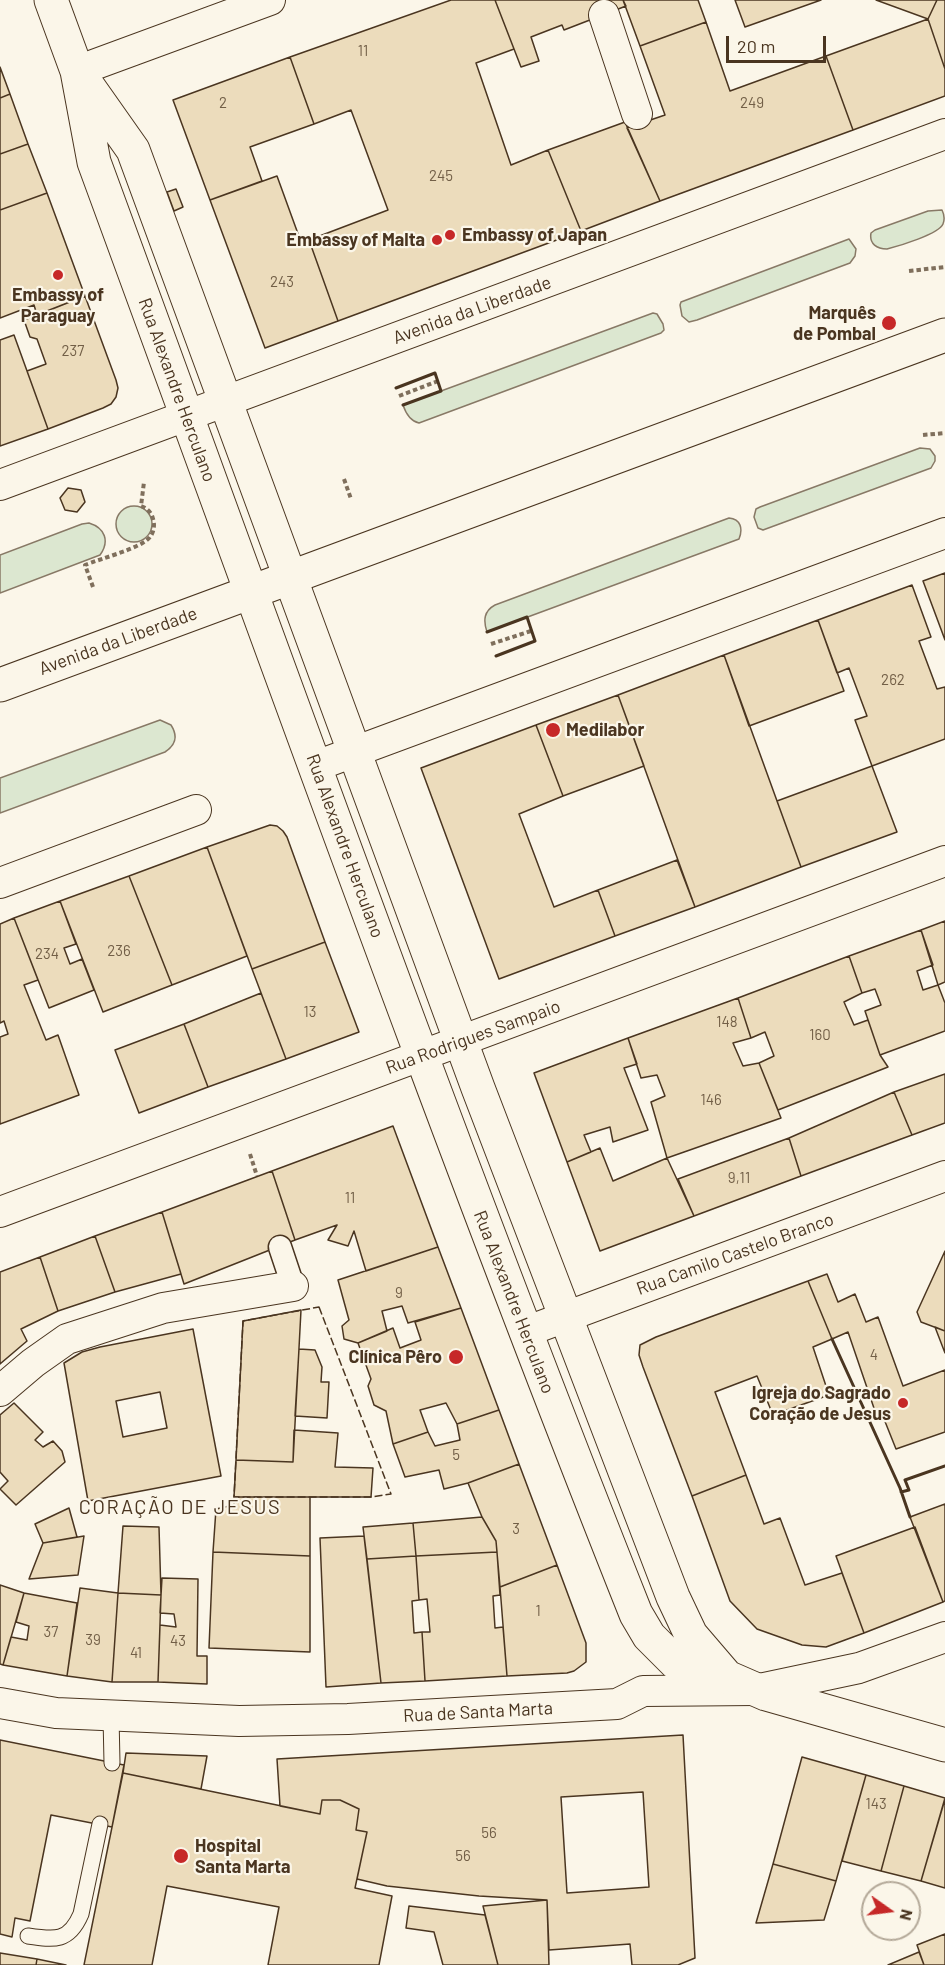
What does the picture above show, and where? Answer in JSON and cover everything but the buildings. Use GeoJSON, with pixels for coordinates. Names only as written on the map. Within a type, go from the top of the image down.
{"type":"FeatureCollection","features":[{"type":"Feature","properties":{"kind":"main road","name":"Rua Alexandre Herculano"},"geometry":{"type":"LineString","coordinates":[[51,0],[76,71],[94,162],[525,1332],[636,1614],[649,1636],[676,1663],[766,1694],[945,1745]]}},
{"type":"Feature","properties":{"kind":"main road","name":"Rua Alexandre Herculano"},"geometry":{"type":"LineString","coordinates":[[76,71],[133,150],[461,1041],[673,1598],[692,1635],[741,1684]]}},
{"type":"Feature","properties":{"kind":"main road","name":"Avenida da Liberdade"},"geometry":{"type":"LineString","coordinates":[[0,685],[945,335]]}},
{"type":"Feature","properties":{"kind":"street"},"geometry":{"type":"LineString","coordinates":[[76,71],[270,0]]}},
{"type":"Feature","properties":{"kind":"street"},"geometry":{"type":"LineString","coordinates":[[604,15],[637,114]]}},
{"type":"Feature","properties":{"kind":"street","name":"Avenida da Liberdade"},"geometry":{"type":"LineString","coordinates":[[0,485],[945,134]]}},
{"type":"Feature","properties":{"kind":"street"},"geometry":{"type":"LineString","coordinates":[[316,766],[945,533]]}},
{"type":"Feature","properties":{"kind":"street"},"geometry":{"type":"LineString","coordinates":[[0,883],[196,810]]}},
{"type":"Feature","properties":{"kind":"street","name":"Rua Rodrigues Sampaio"},"geometry":{"type":"LineString","coordinates":[[0,1212],[945,861]]}},
{"type":"Feature","properties":{"kind":"street","name":"Rua Camilo Castelo Branco"},"geometry":{"type":"LineString","coordinates":[[525,1332],[945,1176]]}},
{"type":"Feature","properties":{"kind":"street"},"geometry":{"type":"LineString","coordinates":[[0,1391],[68,1338],[163,1308],[293,1286],[280,1247]]}},
{"type":"Feature","properties":{"kind":"street","name":"Rua de Santa Marta"},"geometry":{"type":"LineString","coordinates":[[0,1703],[56,1713],[238,1721],[348,1719],[617,1704],[643,1691],[741,1684],[859,1668],[945,1636]]}},
{"type":"Feature","properties":{"kind":"lane"},"geometry":{"type":"LineString","coordinates":[[111,1716],[111,1763]]}},
{"type":"Feature","properties":{"kind":"lane"},"geometry":{"type":"LineString","coordinates":[[28,1936],[51,1940],[62,1938],[76,1926],[81,1914],[100,1824]]}},
{"type":"Feature","properties":{"kind":"path"},"geometry":{"type":"LineString","coordinates":[[909,271],[945,267]]}},
{"type":"Feature","properties":{"kind":"path"},"geometry":{"type":"LineString","coordinates":[[399,396],[438,381]]}},
{"type":"Feature","properties":{"kind":"path"},"geometry":{"type":"LineString","coordinates":[[923,435],[945,433]]}},
{"type":"Feature","properties":{"kind":"path"},"geometry":{"type":"LineString","coordinates":[[344,479],[351,499]]}},
{"type":"Feature","properties":{"kind":"path"},"geometry":{"type":"LineString","coordinates":[[93,586],[85,565],[141,544],[150,538],[154,528],[153,517],[147,508],[141,506],[144,482]]}},
{"type":"Feature","properties":{"kind":"path"},"geometry":{"type":"LineString","coordinates":[[491,644],[531,631]]}},
{"type":"Feature","properties":{"kind":"green space"},"geometry":{"type":"Polygon","coordinates":[[[942,210],[943,224],[927,236],[887,249],[877,247],[871,240],[871,233],[875,230],[928,211],[942,210]]]}},
{"type":"Feature","properties":{"kind":"green space"},"geometry":{"type":"Polygon","coordinates":[[[849,239],[856,249],[855,256],[850,263],[697,320],[689,322],[682,316],[681,302],[849,239]]]}},
{"type":"Feature","properties":{"kind":"green space"},"geometry":{"type":"Polygon","coordinates":[[[653,313],[657,314],[663,324],[664,330],[661,333],[419,423],[411,419],[404,408],[403,405],[653,313]]]}},
{"type":"Feature","properties":{"kind":"green space"},"geometry":{"type":"Polygon","coordinates":[[[920,448],[930,449],[935,456],[931,468],[763,530],[758,528],[754,517],[756,509],[760,507],[920,448]]]}},
{"type":"Feature","properties":{"kind":"green space"},"geometry":{"type":"Polygon","coordinates":[[[134,506],[147,511],[152,524],[147,537],[134,542],[121,537],[116,524],[121,511],[134,506]]]}},
{"type":"Feature","properties":{"kind":"green space"},"geometry":{"type":"Polygon","coordinates":[[[729,518],[736,520],[740,525],[739,539],[487,632],[485,616],[495,605],[729,518]]]}},
{"type":"Feature","properties":{"kind":"green space"},"geometry":{"type":"Polygon","coordinates":[[[89,523],[99,528],[104,536],[105,545],[100,555],[0,593],[0,555],[89,523]]]}},
{"type":"Feature","properties":{"kind":"green space"},"geometry":{"type":"Polygon","coordinates":[[[160,720],[171,725],[175,733],[174,743],[165,752],[0,813],[0,778],[160,720]]]}},
{"type":"Feature","properties":{"kind":"fence"},"geometry":{"type":"LineString","coordinates":[[319,1307],[391,1494],[371,1497],[234,1497],[243,1321],[319,1307]]}},
{"type":"Feature","properties":{"kind":"wall"},"geometry":{"type":"LineString","coordinates":[[396,388],[435,373],[441,391],[403,405]]}},
{"type":"Feature","properties":{"kind":"wall"},"geometry":{"type":"LineString","coordinates":[[487,632],[527,617],[535,641],[496,656]]}},
{"type":"Feature","properties":{"kind":"wall"},"geometry":{"type":"LineString","coordinates":[[832,1339],[900,1488],[910,1517]]}},
{"type":"Feature","properties":{"kind":"wall"},"geometry":{"type":"LineString","coordinates":[[901,1492],[909,1490],[905,1480],[945,1466]]}},
{"type":"Feature","properties":{"kind":"place","name":"Embassy of Japan"},"geometry":{"type":"Point","coordinates":[450,235]}},
{"type":"Feature","properties":{"kind":"place","name":"Embassy of Malta"},"geometry":{"type":"Point","coordinates":[437,240]}},
{"type":"Feature","properties":{"kind":"place","name":"Embassy of Paraguay"},"geometry":{"type":"Point","coordinates":[58,275]}},
{"type":"Feature","properties":{"kind":"place","name":"Marquês de Pombal"},"geometry":{"type":"Point","coordinates":[889,323]}},
{"type":"Feature","properties":{"kind":"place","name":"Medilabor"},"geometry":{"type":"Point","coordinates":[553,730]}},
{"type":"Feature","properties":{"kind":"place","name":"Clínica Pêro"},"geometry":{"type":"Point","coordinates":[456,1357]}},
{"type":"Feature","properties":{"kind":"place","name":"Igreja do Sagrado Coração de Jesus"},"geometry":{"type":"Point","coordinates":[903,1403]}},
{"type":"Feature","properties":{"kind":"place","name":"Hospital Santa Marta"},"geometry":{"type":"Point","coordinates":[181,1856]}},
{"type":"Feature","properties":{"kind":"district","name":"CORAÇÃO DE JESUS"},"geometry":{"type":"Point","coordinates":[180,1507]}}]}
